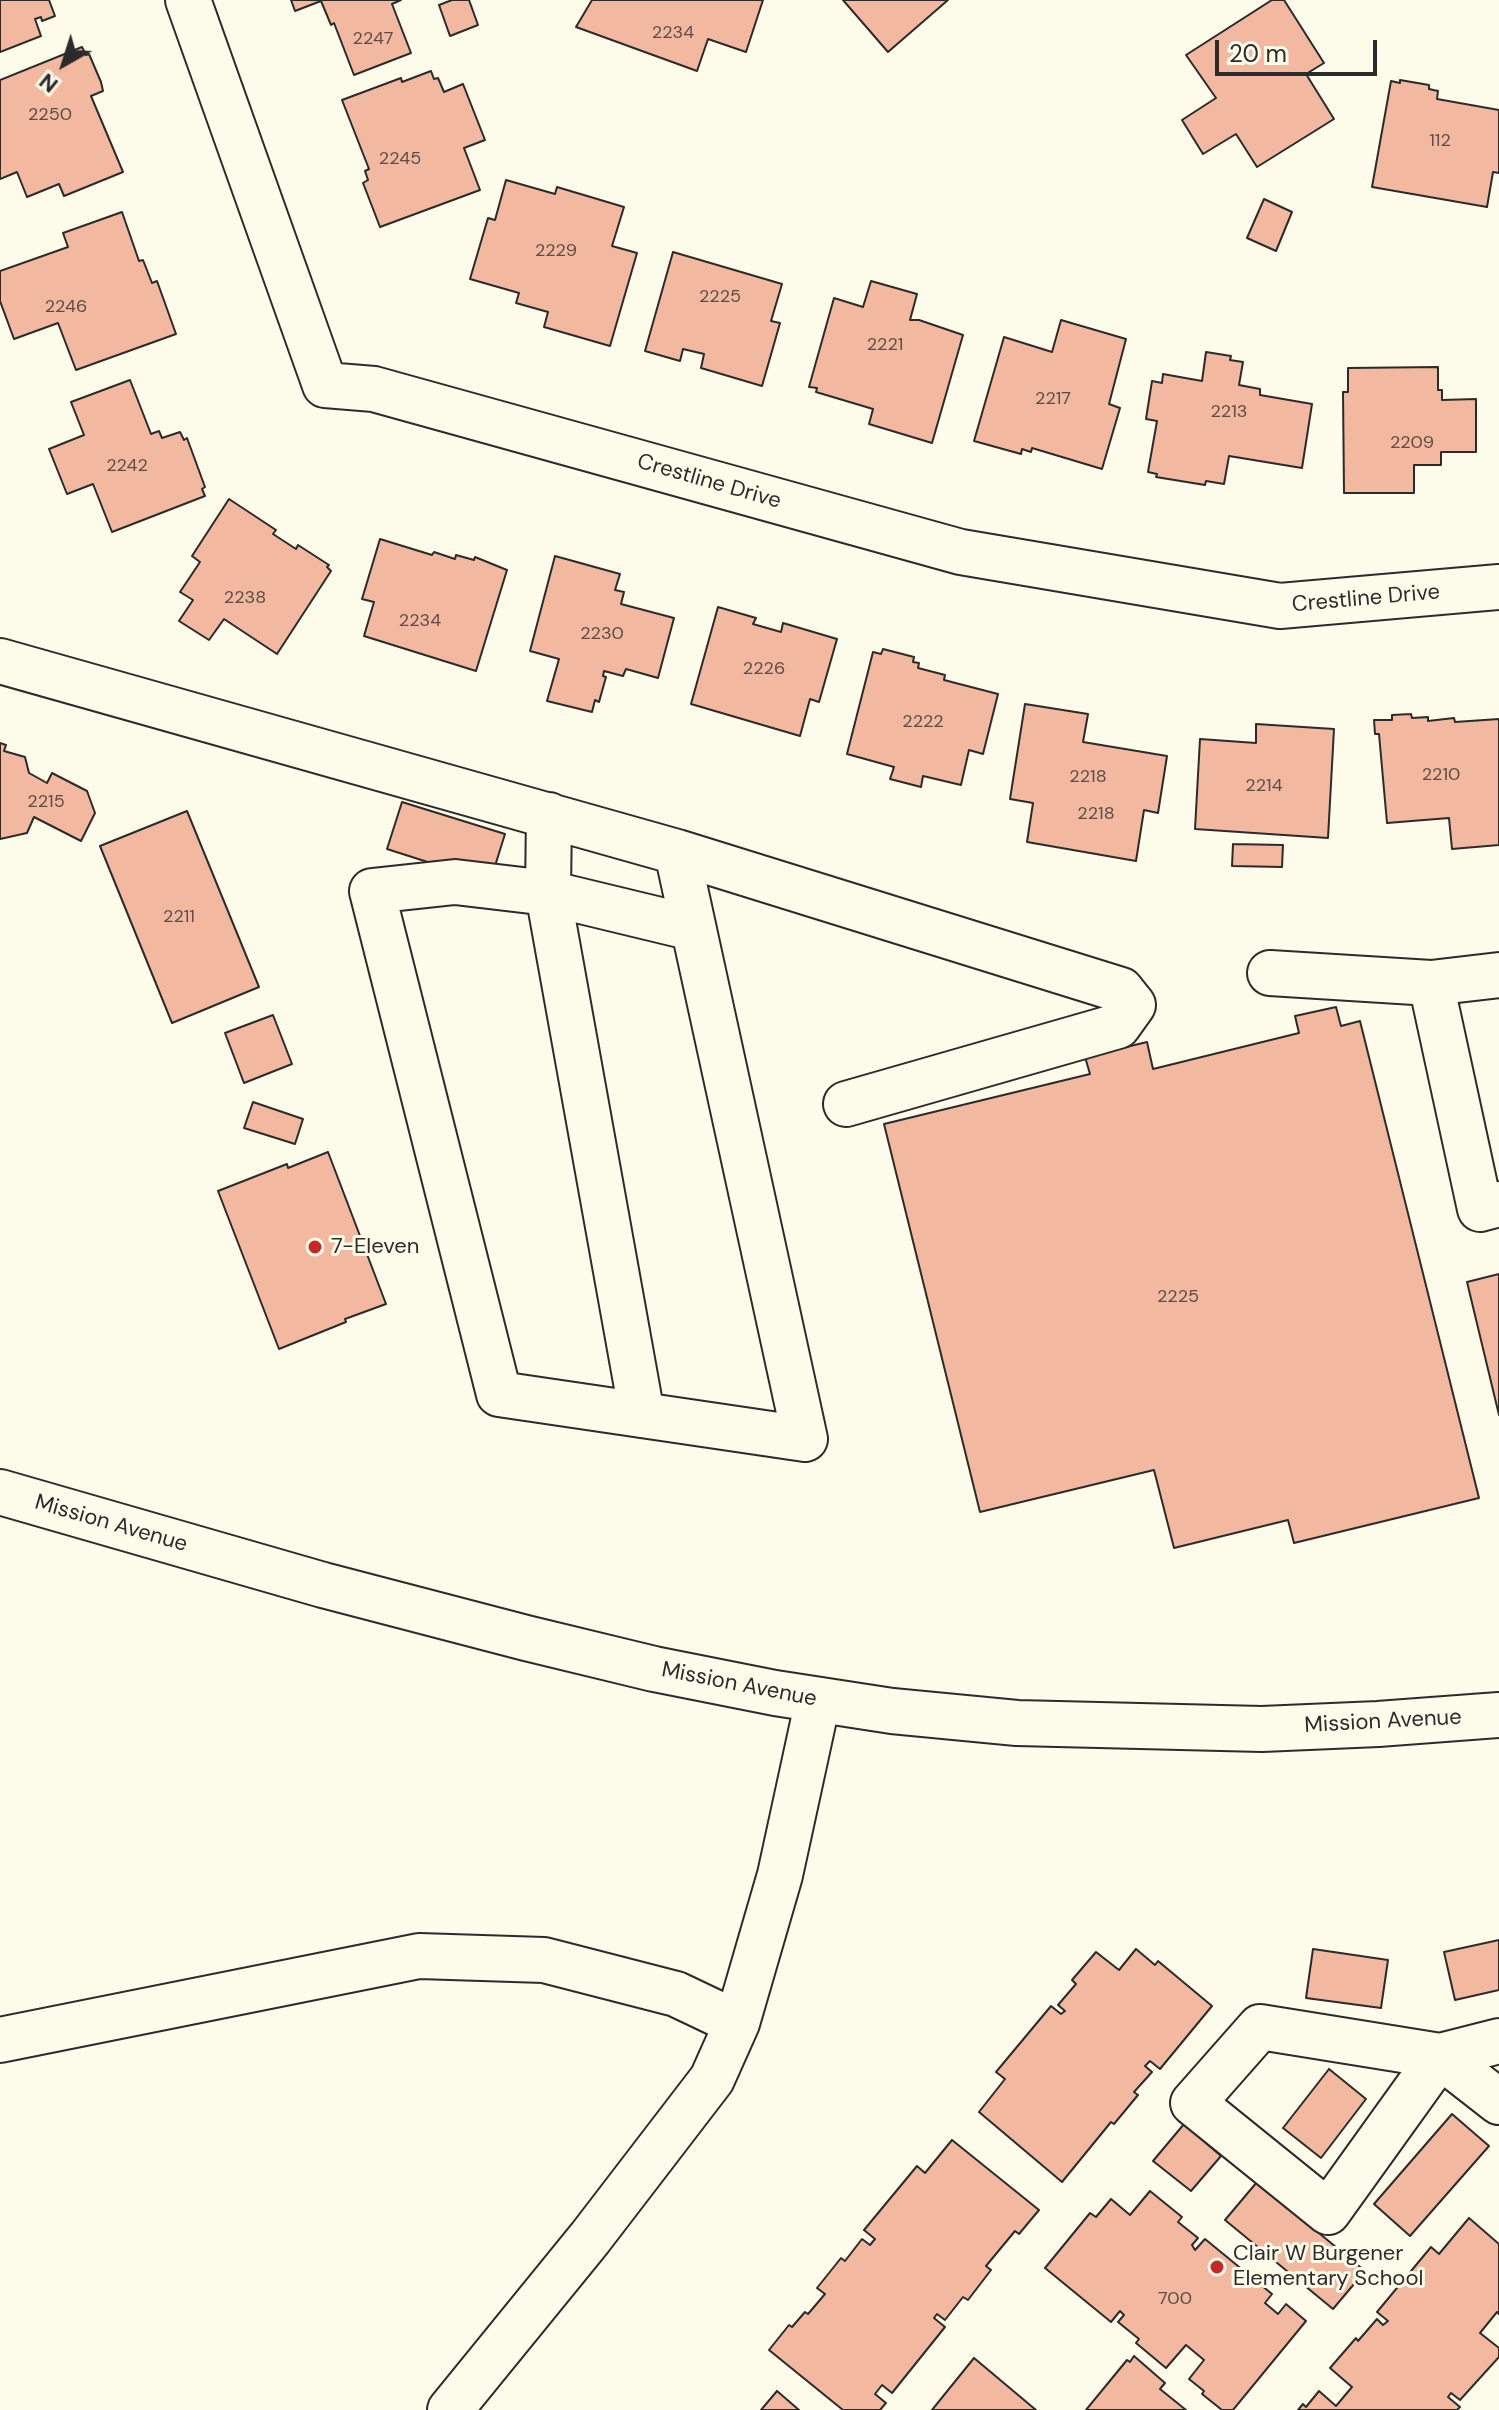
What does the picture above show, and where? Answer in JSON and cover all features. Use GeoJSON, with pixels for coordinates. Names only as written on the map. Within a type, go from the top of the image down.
{"type":"FeatureCollection","features":[{"type":"Feature","properties":{"kind":"street","name":"Crestline Drive"},"geometry":{"type":"LineString","coordinates":[[188,0],[325,385],[374,389],[961,552],[1280,606],[1499,587]]}},
{"type":"Feature","properties":{"kind":"street"},"geometry":{"type":"LineString","coordinates":[[0,661],[677,852],[1121,990],[1133,1005],[1118,1026],[846,1104]]}},
{"type":"Feature","properties":{"kind":"street"},"geometry":{"type":"LineString","coordinates":[[549,815],[548,893],[642,1415]]}},
{"type":"Feature","properties":{"kind":"street"},"geometry":{"type":"LineString","coordinates":[[677,852],[805,1439],[499,1394],[372,891],[455,882],[548,893],[693,928]]}},
{"type":"Feature","properties":{"kind":"street"},"geometry":{"type":"LineString","coordinates":[[1270,973],[1431,983],[1499,975]]}},
{"type":"Feature","properties":{"kind":"street"},"geometry":{"type":"LineString","coordinates":[[1431,983],[1480,1209],[1499,1204]]}},
{"type":"Feature","properties":{"kind":"street","name":"Mission Avenue"},"geometry":{"type":"LineString","coordinates":[[0,1492],[323,1585],[526,1638],[654,1669],[818,1700],[892,1711],[1017,1723],[1137,1728],[1262,1729],[1499,1715]]}},
{"type":"Feature","properties":{"kind":"street"},"geometry":{"type":"LineString","coordinates":[[450,2410],[590,2238],[712,2079],[737,2023],[780,1875],[818,1700]]}},
{"type":"Feature","properties":{"kind":"street"},"geometry":{"type":"LineString","coordinates":[[0,2040],[419,1956],[544,1960],[676,1994],[737,2023]]}},
{"type":"Feature","properties":{"kind":"street"},"geometry":{"type":"LineString","coordinates":[[1440,2056],[1328,2212],[1193,2103],[1260,2027],[1440,2056],[1499,2041]]}},
{"type":"Feature","properties":{"kind":"street"},"geometry":{"type":"LineString","coordinates":[[1440,2056],[1499,2102]]}},
{"type":"Feature","properties":{"kind":"building"},"geometry":{"type":"Polygon","coordinates":[[[0,0],[49,0],[55,16],[42,21],[41,17],[35,19],[41,36],[0,52],[0,0]]]}},
{"type":"Feature","properties":{"kind":"building"},"geometry":{"type":"Polygon","coordinates":[[[291,0],[401,0],[392,4],[411,53],[354,75],[334,23],[331,25],[321,1],[295,11],[291,0]]]}},
{"type":"Feature","properties":{"kind":"building"},"geometry":{"type":"Polygon","coordinates":[[[452,0],[469,0],[478,25],[450,36],[439,5],[452,0]]]}},
{"type":"Feature","properties":{"kind":"building"},"geometry":{"type":"Polygon","coordinates":[[[592,0],[763,0],[746,52],[708,39],[697,71],[576,27],[592,0]]]}},
{"type":"Feature","properties":{"kind":"building"},"geometry":{"type":"Polygon","coordinates":[[[843,0],[948,0],[888,52],[843,0]]]}},
{"type":"Feature","properties":{"kind":"building"},"geometry":{"type":"Polygon","coordinates":[[[1272,0],[1284,0],[1324,63],[1306,74],[1334,119],[1257,167],[1236,134],[1203,154],[1182,120],[1216,98],[1186,55],[1272,0]]]}},
{"type":"Feature","properties":{"kind":"building"},"geometry":{"type":"Polygon","coordinates":[[[82,47],[86,55],[89,54],[101,82],[103,91],[91,96],[123,172],[64,196],[59,184],[27,197],[17,172],[0,179],[0,80],[82,47]]]}},
{"type":"Feature","properties":{"kind":"building"},"geometry":{"type":"Polygon","coordinates":[[[431,71],[444,92],[463,84],[485,140],[464,148],[480,190],[380,227],[363,183],[368,180],[365,171],[369,169],[342,100],[401,78],[402,82],[431,71]]]}},
{"type":"Feature","properties":{"kind":"building"},"geometry":{"type":"Polygon","coordinates":[[[1400,80],[1429,85],[1429,89],[1438,91],[1437,99],[1499,110],[1499,173],[1493,172],[1487,207],[1372,187],[1391,81],[1400,83],[1400,80]]]}},
{"type":"Feature","properties":{"kind":"building"},"geometry":{"type":"Polygon","coordinates":[[[506,180],[555,194],[557,187],[624,207],[612,246],[637,253],[610,346],[544,327],[548,312],[516,303],[519,293],[470,279],[488,218],[495,220],[506,180]]]}},
{"type":"Feature","properties":{"kind":"building"},"geometry":{"type":"Polygon","coordinates":[[[1264,199],[1292,212],[1276,251],[1247,238],[1264,199]]]}},
{"type":"Feature","properties":{"kind":"building"},"geometry":{"type":"Polygon","coordinates":[[[122,212],[139,261],[143,260],[152,283],[157,281],[176,334],[76,370],[58,323],[14,339],[0,301],[0,271],[68,247],[63,233],[122,212]]]}},
{"type":"Feature","properties":{"kind":"building"},"geometry":{"type":"Polygon","coordinates":[[[673,252],[782,284],[771,321],[780,323],[762,386],[701,368],[704,354],[683,349],[680,361],[645,351],[673,252]]]}},
{"type":"Feature","properties":{"kind":"building"},"geometry":{"type":"Polygon","coordinates":[[[871,281],[917,294],[910,320],[919,320],[963,335],[932,443],[869,424],[873,409],[816,392],[817,388],[809,387],[834,298],[863,307],[871,281]]]}},
{"type":"Feature","properties":{"kind":"building"},"geometry":{"type":"Polygon","coordinates":[[[1061,320],[1126,339],[1109,404],[1120,408],[1102,469],[1032,448],[1031,452],[1022,449],[1021,454],[974,441],[1004,337],[1052,352],[1061,320]]]}},
{"type":"Feature","properties":{"kind":"building"},"geometry":{"type":"Polygon","coordinates":[[[1206,352],[1231,356],[1230,360],[1243,362],[1239,385],[1260,389],[1260,395],[1312,404],[1302,468],[1229,456],[1224,484],[1206,481],[1205,485],[1156,477],[1157,474],[1148,472],[1157,421],[1146,419],[1152,381],[1162,383],[1163,374],[1202,381],[1206,352]]]}},
{"type":"Feature","properties":{"kind":"building"},"geometry":{"type":"Polygon","coordinates":[[[1438,367],[1438,390],[1442,390],[1442,400],[1476,399],[1476,452],[1441,452],[1441,465],[1414,465],[1414,493],[1344,493],[1343,392],[1348,392],[1348,368],[1438,367]]]}},
{"type":"Feature","properties":{"kind":"building"},"geometry":{"type":"Polygon","coordinates":[[[130,380],[151,434],[159,431],[162,438],[180,432],[184,440],[187,438],[205,487],[202,489],[205,496],[112,532],[93,484],[67,494],[49,449],[84,435],[71,402],[130,380]]]}},
{"type":"Feature","properties":{"kind":"building"},"geometry":{"type":"Polygon","coordinates":[[[229,499],[276,530],[273,534],[296,549],[298,545],[329,565],[327,567],[331,571],[277,654],[224,619],[209,640],[179,621],[193,600],[180,592],[200,562],[192,556],[229,499]]]}},
{"type":"Feature","properties":{"kind":"building"},"geometry":{"type":"Polygon","coordinates":[[[380,539],[432,555],[434,552],[455,559],[456,555],[474,560],[475,557],[507,570],[476,671],[364,636],[374,602],[362,599],[380,539]]]}},
{"type":"Feature","properties":{"kind":"building"},"geometry":{"type":"Polygon","coordinates":[[[555,556],[620,574],[615,590],[624,592],[621,604],[674,618],[658,678],[626,669],[623,676],[604,671],[603,676],[606,677],[599,702],[595,700],[592,712],[547,701],[559,659],[530,651],[555,556]]]}},
{"type":"Feature","properties":{"kind":"building"},"geometry":{"type":"Polygon","coordinates":[[[718,607],[756,618],[753,624],[781,632],[783,623],[837,639],[819,702],[810,699],[800,736],[691,704],[718,607]]]}},
{"type":"Feature","properties":{"kind":"building"},"geometry":{"type":"Polygon","coordinates":[[[883,649],[914,657],[913,662],[919,663],[918,668],[945,675],[944,680],[998,694],[983,754],[969,750],[961,785],[923,776],[921,787],[890,779],[894,767],[847,754],[873,652],[881,654],[883,649]]]}},
{"type":"Feature","properties":{"kind":"building"},"geometry":{"type":"Polygon","coordinates":[[[1025,704],[1088,714],[1083,742],[1167,756],[1158,813],[1144,810],[1136,861],[1027,842],[1033,803],[1010,799],[1025,704]]]}},
{"type":"Feature","properties":{"kind":"building"},"geometry":{"type":"Polygon","coordinates":[[[1411,714],[1412,718],[1428,717],[1428,721],[1499,719],[1499,845],[1452,849],[1449,818],[1387,823],[1379,734],[1375,734],[1374,720],[1392,720],[1392,715],[1411,714]]]}},
{"type":"Feature","properties":{"kind":"building"},"geometry":{"type":"Polygon","coordinates":[[[1256,724],[1334,729],[1328,838],[1195,829],[1200,739],[1256,743],[1256,724]]]}},
{"type":"Feature","properties":{"kind":"building"},"geometry":{"type":"Polygon","coordinates":[[[0,743],[6,745],[4,751],[25,757],[29,773],[47,783],[52,773],[87,791],[95,813],[81,841],[34,817],[27,833],[0,839],[0,743]]]}},
{"type":"Feature","properties":{"kind":"building"},"geometry":{"type":"Polygon","coordinates":[[[402,802],[505,834],[490,882],[387,849],[402,802]]]}},
{"type":"Feature","properties":{"kind":"building"},"geometry":{"type":"Polygon","coordinates":[[[187,811],[259,987],[172,1023],[100,846],[187,811]]]}},
{"type":"Feature","properties":{"kind":"building"},"geometry":{"type":"Polygon","coordinates":[[[1233,844],[1283,845],[1282,867],[1232,866],[1233,844]]]}},
{"type":"Feature","properties":{"kind":"building"},"geometry":{"type":"Polygon","coordinates":[[[1336,1007],[1341,1026],[1360,1021],[1479,1498],[1294,1543],[1288,1520],[1174,1548],[1154,1470],[980,1512],[884,1124],[1090,1074],[1085,1057],[1147,1042],[1153,1069],[1299,1033],[1295,1016],[1336,1007]]]}},
{"type":"Feature","properties":{"kind":"building"},"geometry":{"type":"Polygon","coordinates":[[[273,1015],[292,1064],[244,1083],[225,1033],[273,1015]]]}},
{"type":"Feature","properties":{"kind":"building"},"geometry":{"type":"Polygon","coordinates":[[[253,1102],[303,1119],[295,1144],[244,1128],[253,1102]]]}},
{"type":"Feature","properties":{"kind":"building"},"geometry":{"type":"Polygon","coordinates":[[[328,1152],[386,1304],[279,1349],[218,1191],[328,1152]]]}},
{"type":"Feature","properties":{"kind":"building"},"geometry":{"type":"Polygon","coordinates":[[[1499,1274],[1499,1415],[1467,1282],[1499,1274]]]}},
{"type":"Feature","properties":{"kind":"building"},"geometry":{"type":"Polygon","coordinates":[[[1499,1940],[1499,1990],[1455,2000],[1444,1952],[1499,1940]]]}},
{"type":"Feature","properties":{"kind":"building"},"geometry":{"type":"Polygon","coordinates":[[[1136,1949],[1155,1965],[1158,1961],[1212,2006],[1160,2069],[1150,2061],[1145,2066],[1152,2072],[1134,2092],[1138,2095],[1114,2124],[1111,2122],[1062,2182],[979,2112],[1005,2079],[996,2072],[1051,2006],[1061,2014],[1065,2011],[1058,2005],[1076,1984],[1072,1980],[1096,1952],[1119,1970],[1136,1949]]]}},
{"type":"Feature","properties":{"kind":"building"},"geometry":{"type":"Polygon","coordinates":[[[1313,1949],[1388,1960],[1381,2008],[1306,1998],[1313,1949]]]}},
{"type":"Feature","properties":{"kind":"building"},"geometry":{"type":"Polygon","coordinates":[[[1329,2069],[1366,2099],[1321,2158],[1283,2128],[1329,2069]]]}},
{"type":"Feature","properties":{"kind":"building"},"geometry":{"type":"Polygon","coordinates":[[[1452,2114],[1489,2146],[1410,2236],[1374,2204],[1452,2114]]]}},
{"type":"Feature","properties":{"kind":"building"},"geometry":{"type":"Polygon","coordinates":[[[1184,2124],[1221,2156],[1191,2191],[1153,2161],[1184,2124]]]}},
{"type":"Feature","properties":{"kind":"building"},"geometry":{"type":"Polygon","coordinates":[[[952,2140],[1039,2210],[1019,2234],[1015,2231],[986,2266],[991,2270],[968,2300],[963,2297],[945,2320],[937,2314],[934,2318],[945,2327],[892,2393],[882,2385],[875,2394],[886,2403],[880,2410],[843,2410],[769,2350],[789,2325],[792,2327],[805,2312],[808,2314],[825,2294],[817,2288],[841,2258],[845,2261],[862,2239],[870,2245],[875,2239],[864,2230],[917,2166],[925,2173],[952,2140]]]}},
{"type":"Feature","properties":{"kind":"building"},"geometry":{"type":"Polygon","coordinates":[[[1257,2182],[1365,2271],[1333,2309],[1225,2220],[1257,2182]]]}},
{"type":"Feature","properties":{"kind":"building"},"geometry":{"type":"Polygon","coordinates":[[[1150,2191],[1182,2217],[1178,2222],[1198,2238],[1192,2245],[1195,2250],[1205,2239],[1272,2294],[1265,2303],[1278,2314],[1286,2304],[1306,2321],[1233,2410],[1222,2410],[1189,2379],[1204,2360],[1186,2345],[1166,2368],[1136,2343],[1139,2339],[1118,2322],[1124,2315],[1120,2311],[1111,2322],[1045,2268],[1090,2213],[1096,2217],[1111,2199],[1130,2215],[1150,2191]]]}},
{"type":"Feature","properties":{"kind":"building"},"geometry":{"type":"Polygon","coordinates":[[[1469,2218],[1499,2244],[1499,2314],[1497,2312],[1480,2333],[1499,2348],[1499,2357],[1460,2400],[1451,2393],[1448,2397],[1460,2407],[1457,2410],[1298,2410],[1303,2404],[1306,2407],[1319,2391],[1336,2406],[1352,2387],[1330,2368],[1377,2319],[1383,2325],[1388,2321],[1377,2312],[1431,2247],[1439,2254],[1469,2218]]]}},
{"type":"Feature","properties":{"kind":"building"},"geometry":{"type":"Polygon","coordinates":[[[1134,2356],[1165,2383],[1160,2389],[1186,2410],[1086,2410],[1127,2360],[1130,2362],[1134,2356]]]}},
{"type":"Feature","properties":{"kind":"building"},"geometry":{"type":"Polygon","coordinates":[[[974,2358],[1036,2410],[932,2410],[974,2358]]]}},
{"type":"Feature","properties":{"kind":"building"},"geometry":{"type":"Polygon","coordinates":[[[777,2391],[799,2410],[761,2410],[777,2391]]]}},
{"type":"Feature","properties":{"kind":"place","name":"7-Eleven"},"geometry":{"type":"Point","coordinates":[315,1247]}},
{"type":"Feature","properties":{"kind":"place","name":"Clair W Burgener Elementary School"},"geometry":{"type":"Point","coordinates":[1217,2267]}}]}
